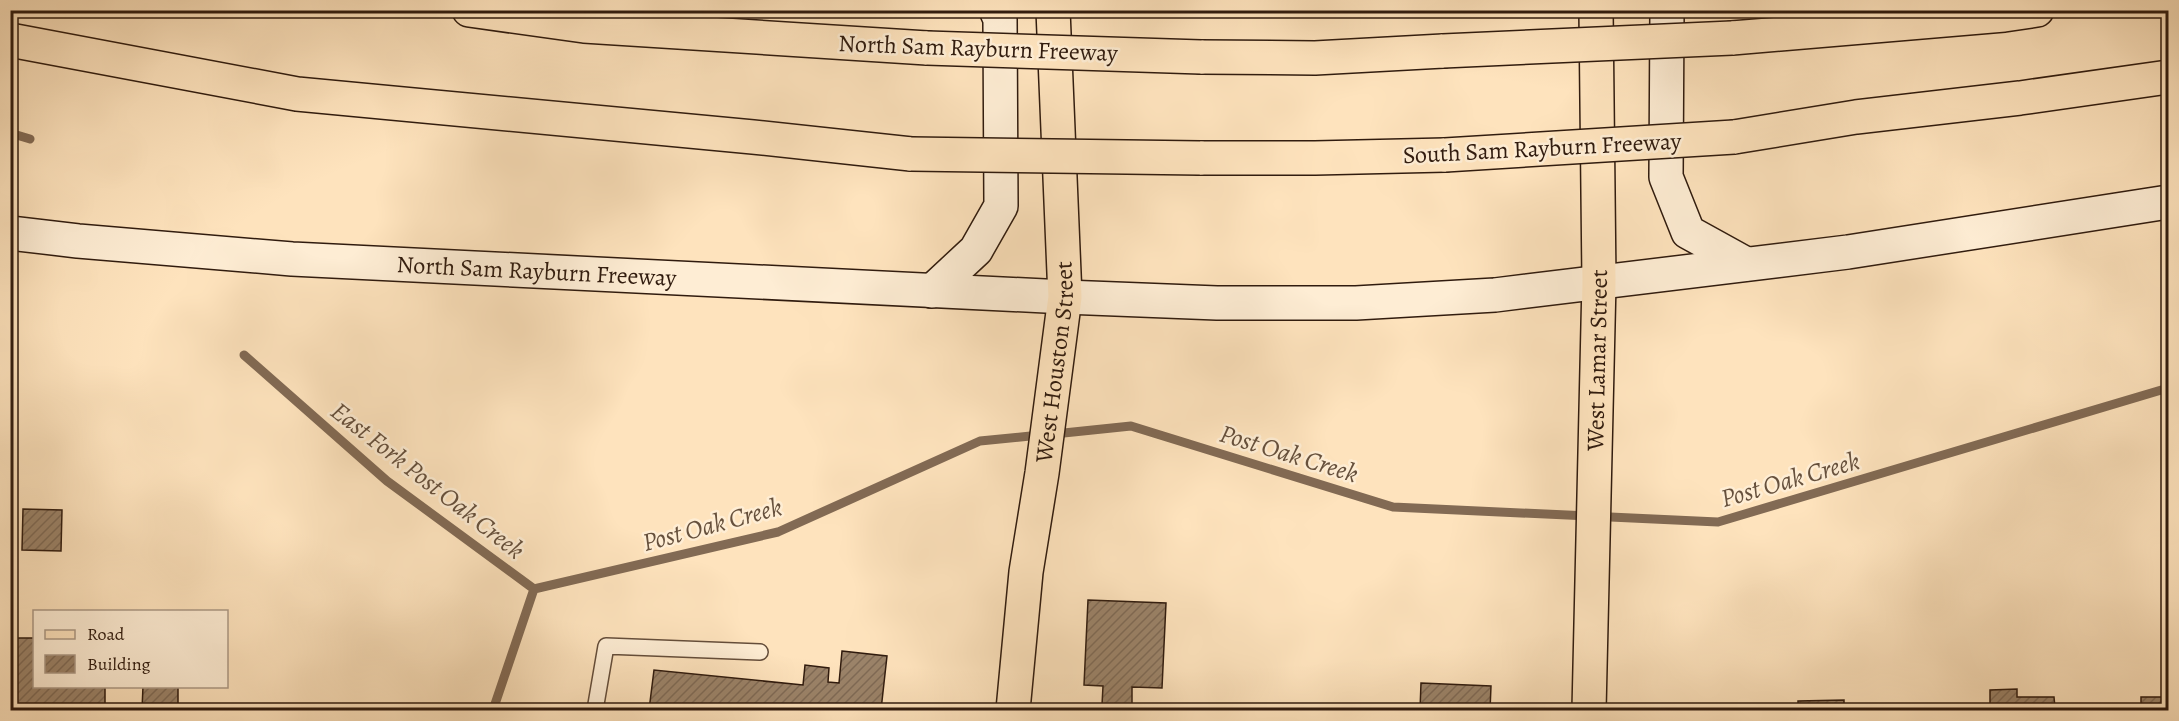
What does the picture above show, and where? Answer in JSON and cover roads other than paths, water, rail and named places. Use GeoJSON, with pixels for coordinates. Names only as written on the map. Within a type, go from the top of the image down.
{"type":"FeatureCollection","features":[{"type":"Feature","properties":{"kind":"main road","name":"North Sam Rayburn Freeway"},"geometry":{"type":"LineString","coordinates":[[469,10],[584,26],[927,48],[1201,57],[1315,58],[1732,38],[2004,15],[2037,10]]}},
{"type":"Feature","properties":{"kind":"main road"},"geometry":{"type":"LineString","coordinates":[[932,291],[976,250],[1001,206],[1000,19],[996,10]]}},
{"type":"Feature","properties":{"kind":"main road","name":"West Houston Street"},"geometry":{"type":"LineString","coordinates":[[1013,711],[1026,572],[1042,473],[1065,297],[1053,10]]}},
{"type":"Feature","properties":{"kind":"main road","name":"West Lamar Street"},"geometry":{"type":"LineString","coordinates":[[1589,711],[1599,282],[1596,10]]}},
{"type":"Feature","properties":{"kind":"main road"},"geometry":{"type":"LineString","coordinates":[[1667,10],[1666,177],[1688,232],[1746,264]]}},
{"type":"Feature","properties":{"kind":"main road","name":"South Sam Rayburn Freeway"},"geometry":{"type":"LineString","coordinates":[[10,40],[297,94],[911,154],[1200,158],[1445,155],[1734,137],[1856,117],[2169,77]]}},
{"type":"Feature","properties":{"kind":"main road"},"geometry":{"type":"LineString","coordinates":[[1065,297],[1217,303],[1356,303],[1495,295],[1848,252],[2169,202]]}},
{"type":"Feature","properties":{"kind":"main road","name":"North Sam Rayburn Freeway"},"geometry":{"type":"LineString","coordinates":[[10,233],[292,259],[1065,297]]}},
{"type":"Feature","properties":{"kind":"lane"},"geometry":{"type":"LineString","coordinates":[[595,711],[606,646],[760,652]]}},
{"type":"Feature","properties":{"kind":"waterway","name":"East Fork Post Oak Creek"},"geometry":{"type":"LineString","coordinates":[[10,133],[30,139]]}},
{"type":"Feature","properties":{"kind":"waterway","name":"East Fork Post Oak Creek"},"geometry":{"type":"LineString","coordinates":[[244,355],[387,481],[534,589]]}},
{"type":"Feature","properties":{"kind":"waterway","name":"Post Oak Creek"},"geometry":{"type":"LineString","coordinates":[[1054,434],[1131,426],[1393,507],[1718,522],[2168,388]]}},
{"type":"Feature","properties":{"kind":"waterway","name":"Post Oak Creek"},"geometry":{"type":"LineString","coordinates":[[493,710],[534,589],[778,532],[980,441],[1040,435]]}}]}
